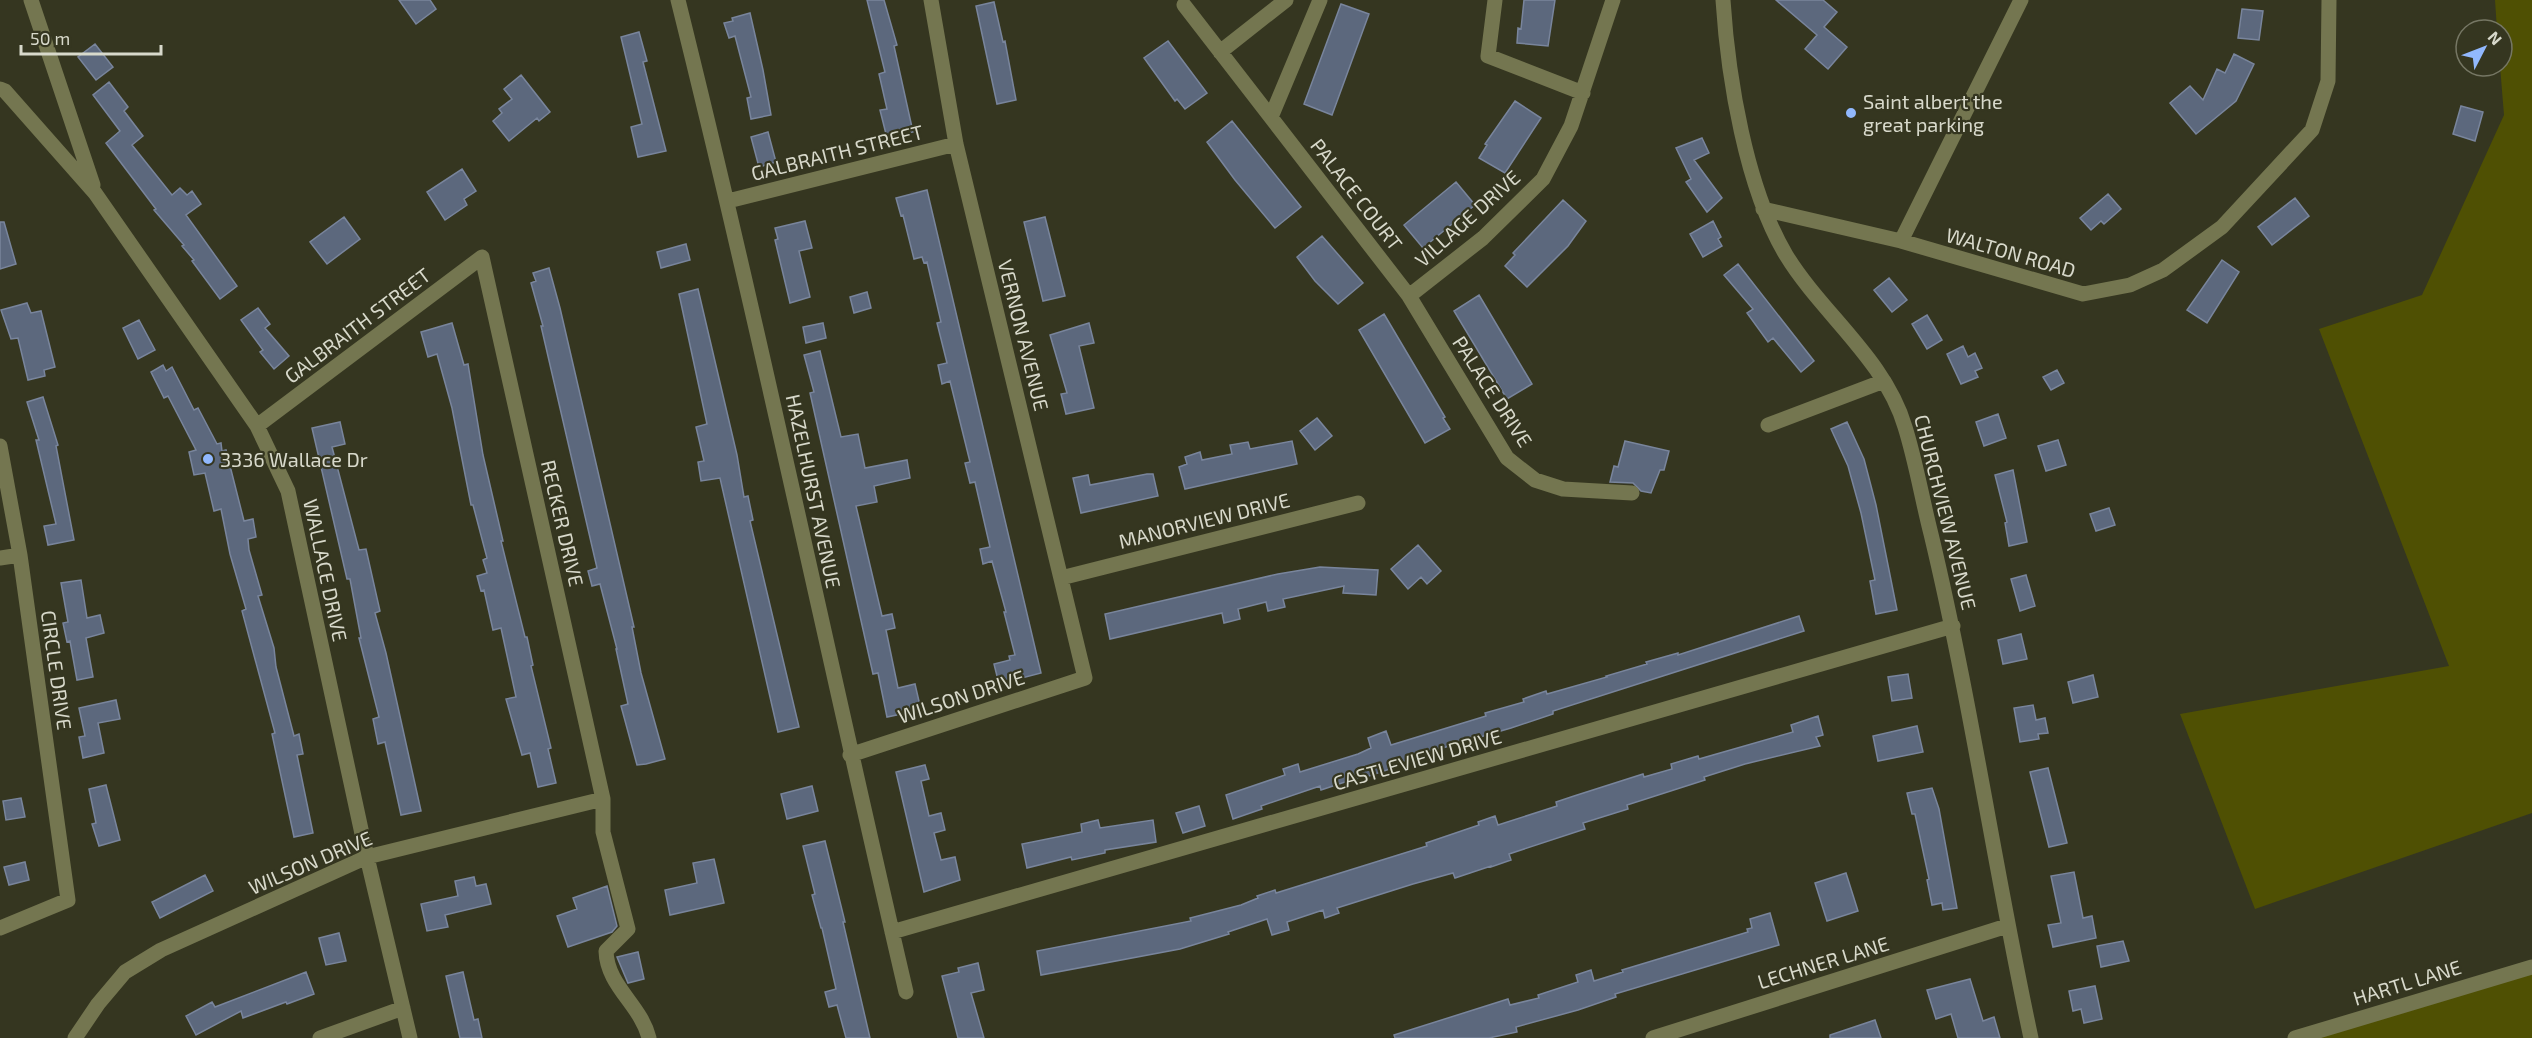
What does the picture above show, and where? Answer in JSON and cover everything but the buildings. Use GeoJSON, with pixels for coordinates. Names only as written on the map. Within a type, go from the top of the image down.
{"type":"FeatureCollection","features":[{"type":"Feature","properties":{"kind":"street"},"geometry":{"type":"LineString","coordinates":[[31,0],[95,193]]}},
{"type":"Feature","properties":{"kind":"street","name":"HAZELHURST AVENUE"},"geometry":{"type":"LineString","coordinates":[[678,0],[728,201],[850,754],[906,992]]}},
{"type":"Feature","properties":{"kind":"street","name":"VERNON AVENUE"},"geometry":{"type":"LineString","coordinates":[[931,0],[956,144],[1086,678]]}},
{"type":"Feature","properties":{"kind":"street"},"geometry":{"type":"LineString","coordinates":[[1220,52],[1286,0]]}},
{"type":"Feature","properties":{"kind":"street"},"geometry":{"type":"LineString","coordinates":[[1271,117],[1320,0]]}},
{"type":"Feature","properties":{"kind":"street"},"geometry":{"type":"LineString","coordinates":[[1495,0],[1488,57],[1583,93]]}},
{"type":"Feature","properties":{"kind":"street","name":"VILLAGE DRIVE"},"geometry":{"type":"LineString","coordinates":[[1409,296],[1483,238],[1543,179],[1571,126],[1613,0]]}},
{"type":"Feature","properties":{"kind":"street","name":"CHURCHVIEW AVENUE"},"geometry":{"type":"LineString","coordinates":[[1723,0],[1725,38],[1738,115],[1763,209],[1787,256],[1884,381],[1905,424],[1953,626],[2007,926],[2031,1038]]}},
{"type":"Feature","properties":{"kind":"street"},"geometry":{"type":"LineString","coordinates":[[1901,241],[2021,0]]}},
{"type":"Feature","properties":{"kind":"street","name":"WALTON ROAD"},"geometry":{"type":"LineString","coordinates":[[1763,209],[1901,241],[2083,294],[2130,285],[2163,270],[2222,227],[2312,130],[2328,81],[2329,0]]}},
{"type":"Feature","properties":{"kind":"street","name":"PALACE COURT"},"geometry":{"type":"LineString","coordinates":[[1184,5],[1409,296]]}},
{"type":"Feature","properties":{"kind":"street","name":"WALLACE DRIVE"},"geometry":{"type":"LineString","coordinates":[[0,89],[5,91],[95,193],[257,426],[288,491],[367,857],[410,1038]]}},
{"type":"Feature","properties":{"kind":"street","name":"GALBRAITH STREET"},"geometry":{"type":"LineString","coordinates":[[728,201],[956,144]]}},
{"type":"Feature","properties":{"kind":"street","name":"GALBRAITH STREET"},"geometry":{"type":"LineString","coordinates":[[257,426],[482,257]]}},
{"type":"Feature","properties":{"kind":"street","name":"RECKER DRIVE"},"geometry":{"type":"LineString","coordinates":[[482,257],[603,799],[603,832],[628,929],[606,951],[606,964],[621,993],[638,1014],[649,1038]]}},
{"type":"Feature","properties":{"kind":"street","name":"PALACE DRIVE"},"geometry":{"type":"LineString","coordinates":[[1409,296],[1507,458],[1535,480],[1563,489],[1632,494]]}},
{"type":"Feature","properties":{"kind":"street"},"geometry":{"type":"LineString","coordinates":[[1768,425],[1884,381]]}},
{"type":"Feature","properties":{"kind":"street","name":"CIRCLE DRIVE"},"geometry":{"type":"LineString","coordinates":[[0,446],[20,555],[68,900],[0,928]]}},
{"type":"Feature","properties":{"kind":"street","name":"MANORVIEW DRIVE"},"geometry":{"type":"LineString","coordinates":[[1061,578],[1358,503]]}},
{"type":"Feature","properties":{"kind":"street"},"geometry":{"type":"LineString","coordinates":[[0,558],[20,555]]}},
{"type":"Feature","properties":{"kind":"street","name":"CASTLEVIEW DRIVE"},"geometry":{"type":"LineString","coordinates":[[892,932],[1953,626]]}},
{"type":"Feature","properties":{"kind":"street","name":"WILSON DRIVE"},"geometry":{"type":"LineString","coordinates":[[850,754],[1086,678]]}},
{"type":"Feature","properties":{"kind":"street","name":"WILSON DRIVE"},"geometry":{"type":"LineString","coordinates":[[75,1038],[98,1004],[125,972],[161,950],[367,857],[603,799]]}},
{"type":"Feature","properties":{"kind":"street","name":"LECHNER LANE"},"geometry":{"type":"LineString","coordinates":[[1653,1038],[2007,926]]}},
{"type":"Feature","properties":{"kind":"street","name":"HARTL LANE"},"geometry":{"type":"LineString","coordinates":[[2295,1038],[2532,967]]}},
{"type":"Feature","properties":{"kind":"street"},"geometry":{"type":"LineString","coordinates":[[320,1038],[403,1008]]}},
{"type":"Feature","properties":{"kind":"shaded area"},"geometry":{"type":"Polygon","coordinates":[[[2495,0],[2532,0],[2532,813],[2255,909],[2180,714],[2449,666],[2319,329],[2422,295],[2504,115],[2501,78],[2514,78],[2514,18],[2496,18],[2495,0]]]}},
{"type":"Feature","properties":{"kind":"shaded area"},"geometry":{"type":"Polygon","coordinates":[[[2532,967],[2532,1038],[2300,1038],[2532,967]]]}},
{"type":"Feature","properties":{"kind":"place","name":"Saint albert the great parking"},"geometry":{"type":"Point","coordinates":[1851,113]}},
{"type":"Feature","properties":{"kind":"place","name":"3336 Wallace Dr"},"geometry":{"type":"Point","coordinates":[208,459]}}]}
